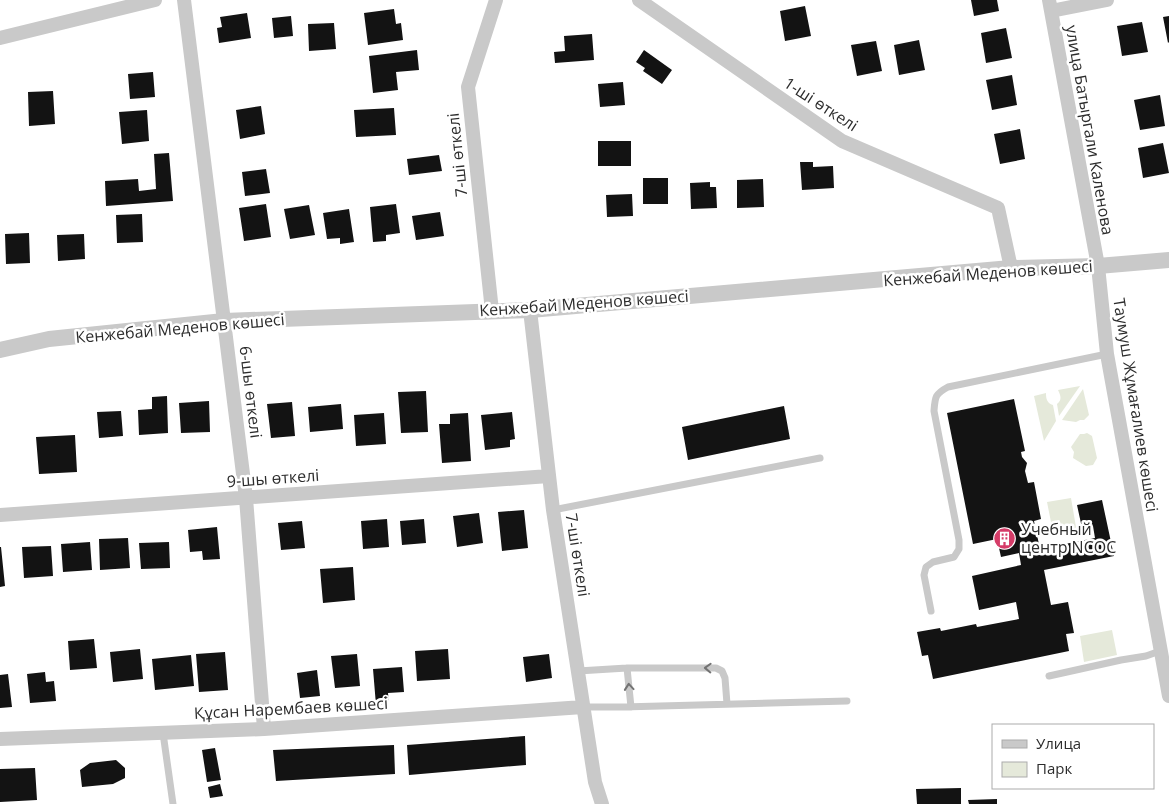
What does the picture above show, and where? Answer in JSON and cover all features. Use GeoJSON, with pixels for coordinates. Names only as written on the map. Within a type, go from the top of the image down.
{"type":"FeatureCollection","features":[{"type":"Feature","properties":{"kind":"street"},"geometry":{"type":"LineString","coordinates":[[0,38],[155,0]]}},
{"type":"Feature","properties":{"kind":"street","name":"6-шы өткелі"},"geometry":{"type":"LineString","coordinates":[[184,0],[246,498],[264,729]]}},
{"type":"Feature","properties":{"kind":"street","name":"7-ші өткелі"},"geometry":{"type":"LineString","coordinates":[[492,311],[468,86],[496,0]]}},
{"type":"Feature","properties":{"kind":"street","name":"1-ші өткелі"},"geometry":{"type":"LineString","coordinates":[[639,0],[842,141],[998,208],[1011,268]]}},
{"type":"Feature","properties":{"kind":"street"},"geometry":{"type":"LineString","coordinates":[[1050,6],[1107,0]]}},
{"type":"Feature","properties":{"kind":"street","name":"улица Батыргали Каленова"},"geometry":{"type":"LineString","coordinates":[[1050,6],[1098,266]]}},
{"type":"Feature","properties":{"kind":"street","name":"Кенжебай Меденов көшесі"},"geometry":{"type":"LineString","coordinates":[[0,350],[49,339],[224,321],[530,310],[1011,268],[1098,266],[1169,260]]}},
{"type":"Feature","properties":{"kind":"street","name":"Таумуш Жұмағалиев көшесі"},"geometry":{"type":"LineString","coordinates":[[1098,266],[1107,354],[1169,696]]}},
{"type":"Feature","properties":{"kind":"street","name":"7-ші өткелі"},"geometry":{"type":"LineString","coordinates":[[530,310],[553,510],[595,782],[602,804]]}},
{"type":"Feature","properties":{"kind":"street","name":"9-шы өткелі"},"geometry":{"type":"LineString","coordinates":[[0,516],[549,476]]}},
{"type":"Feature","properties":{"kind":"street","name":"Құсан Нарембаев көшесі"},"geometry":{"type":"LineString","coordinates":[[0,739],[264,729],[583,706]]}},
{"type":"Feature","properties":{"kind":"lane"},"geometry":{"type":"LineString","coordinates":[[931,611],[924,575],[926,567],[933,562],[954,557],[959,549],[959,540],[934,411],[936,397],[948,387],[1107,354]]}},
{"type":"Feature","properties":{"kind":"lane"},"geometry":{"type":"LineString","coordinates":[[553,510],[820,458]]}},
{"type":"Feature","properties":{"kind":"lane"},"geometry":{"type":"LineString","coordinates":[[1049,676],[1146,656],[1160,651]]}},
{"type":"Feature","properties":{"kind":"lane"},"geometry":{"type":"LineString","coordinates":[[628,668],[631,707]]}},
{"type":"Feature","properties":{"kind":"lane"},"geometry":{"type":"LineString","coordinates":[[578,671],[628,668],[716,668],[722,671],[725,678],[727,704]]}},
{"type":"Feature","properties":{"kind":"lane"},"geometry":{"type":"LineString","coordinates":[[583,706],[631,707],[847,701]]}},
{"type":"Feature","properties":{"kind":"lane"},"geometry":{"type":"LineString","coordinates":[[163,733],[173,804]]}},
{"type":"Feature","properties":{"kind":"green space"},"geometry":{"type":"Polygon","coordinates":[[[1080,386],[1059,416],[1057,404],[1060,401],[1060,394],[1058,390],[1080,386]]]}},
{"type":"Feature","properties":{"kind":"green space"},"geometry":{"type":"Polygon","coordinates":[[[1083,389],[1089,415],[1084,420],[1076,422],[1062,420],[1083,389]]]}},
{"type":"Feature","properties":{"kind":"green space"},"geometry":{"type":"Polygon","coordinates":[[[1046,393],[1047,400],[1053,405],[1056,421],[1044,441],[1034,396],[1046,393]]]}},
{"type":"Feature","properties":{"kind":"green space"},"geometry":{"type":"Polygon","coordinates":[[[1087,433],[1092,436],[1097,458],[1093,465],[1086,466],[1073,458],[1074,452],[1071,447],[1080,434],[1087,433]]]}},
{"type":"Feature","properties":{"kind":"green space"},"geometry":{"type":"Polygon","coordinates":[[[1071,498],[1077,533],[1054,537],[1047,502],[1071,498]]]}},
{"type":"Feature","properties":{"kind":"green space"},"geometry":{"type":"Polygon","coordinates":[[[1112,630],[1117,655],[1084,662],[1080,636],[1112,630]]]}},
{"type":"Feature","properties":{"kind":"building"},"geometry":{"type":"Polygon","coordinates":[[[971,0],[997,0],[999,11],[974,16],[971,0]]]}},
{"type":"Feature","properties":{"kind":"building"},"geometry":{"type":"Polygon","coordinates":[[[805,6],[811,36],[785,41],[780,11],[805,6]]]}},
{"type":"Feature","properties":{"kind":"building"},"geometry":{"type":"Polygon","coordinates":[[[394,9],[396,24],[401,23],[403,40],[368,45],[364,13],[394,9]]]}},
{"type":"Feature","properties":{"kind":"building"},"geometry":{"type":"Polygon","coordinates":[[[247,13],[251,38],[219,43],[217,28],[222,27],[220,17],[247,13]]]}},
{"type":"Feature","properties":{"kind":"building"},"geometry":{"type":"Polygon","coordinates":[[[291,16],[293,36],[274,38],[272,18],[291,16]]]}},
{"type":"Feature","properties":{"kind":"building"},"geometry":{"type":"Polygon","coordinates":[[[1169,16],[1169,42],[1168,43],[1163,17],[1169,16]]]}},
{"type":"Feature","properties":{"kind":"building"},"geometry":{"type":"Polygon","coordinates":[[[1142,22],[1148,52],[1122,56],[1117,26],[1142,22]]]}},
{"type":"Feature","properties":{"kind":"building"},"geometry":{"type":"Polygon","coordinates":[[[334,23],[336,49],[309,51],[308,24],[334,23]]]}},
{"type":"Feature","properties":{"kind":"building"},"geometry":{"type":"Polygon","coordinates":[[[1006,28],[1012,58],[986,63],[981,33],[1006,28]]]}},
{"type":"Feature","properties":{"kind":"building"},"geometry":{"type":"Polygon","coordinates":[[[592,34],[594,60],[555,63],[554,52],[565,51],[564,36],[592,34]]]}},
{"type":"Feature","properties":{"kind":"building"},"geometry":{"type":"Polygon","coordinates":[[[919,40],[925,70],[899,75],[894,45],[919,40]]]}},
{"type":"Feature","properties":{"kind":"building"},"geometry":{"type":"Polygon","coordinates":[[[876,41],[882,71],[857,76],[851,45],[876,41]]]}},
{"type":"Feature","properties":{"kind":"building"},"geometry":{"type":"Polygon","coordinates":[[[417,50],[419,70],[396,72],[398,90],[373,93],[369,56],[417,50]]]}},
{"type":"Feature","properties":{"kind":"building"},"geometry":{"type":"Polygon","coordinates":[[[644,50],[672,70],[662,84],[643,71],[645,68],[636,62],[644,50]]]}},
{"type":"Feature","properties":{"kind":"building"},"geometry":{"type":"Polygon","coordinates":[[[153,72],[155,97],[130,99],[128,74],[153,72]]]}},
{"type":"Feature","properties":{"kind":"building"},"geometry":{"type":"Polygon","coordinates":[[[1012,75],[1017,105],[992,110],[986,80],[1012,75]]]}},
{"type":"Feature","properties":{"kind":"building"},"geometry":{"type":"Polygon","coordinates":[[[623,82],[625,105],[600,107],[598,84],[623,82]]]}},
{"type":"Feature","properties":{"kind":"building"},"geometry":{"type":"Polygon","coordinates":[[[53,91],[55,124],[29,126],[28,92],[53,91]]]}},
{"type":"Feature","properties":{"kind":"building"},"geometry":{"type":"Polygon","coordinates":[[[1160,95],[1165,126],[1140,130],[1134,100],[1160,95]]]}},
{"type":"Feature","properties":{"kind":"building"},"geometry":{"type":"Polygon","coordinates":[[[261,106],[265,134],[240,139],[236,110],[261,106]]]}},
{"type":"Feature","properties":{"kind":"building"},"geometry":{"type":"Polygon","coordinates":[[[394,108],[396,135],[356,137],[354,110],[394,108]]]}},
{"type":"Feature","properties":{"kind":"building"},"geometry":{"type":"Polygon","coordinates":[[[147,110],[149,141],[122,144],[119,112],[147,110]]]}},
{"type":"Feature","properties":{"kind":"building"},"geometry":{"type":"Polygon","coordinates":[[[1020,129],[1025,159],[1000,164],[994,134],[1020,129]]]}},
{"type":"Feature","properties":{"kind":"building"},"geometry":{"type":"Polygon","coordinates":[[[598,141],[631,141],[631,166],[598,166],[598,141]]]}},
{"type":"Feature","properties":{"kind":"building"},"geometry":{"type":"Polygon","coordinates":[[[1163,143],[1169,173],[1143,178],[1138,148],[1163,143]]]}},
{"type":"Feature","properties":{"kind":"building"},"geometry":{"type":"Polygon","coordinates":[[[169,153],[173,201],[106,206],[105,181],[138,179],[139,191],[156,189],[154,154],[169,153]]]}},
{"type":"Feature","properties":{"kind":"building"},"geometry":{"type":"Polygon","coordinates":[[[439,155],[442,171],[409,175],[407,159],[439,155]]]}},
{"type":"Feature","properties":{"kind":"building"},"geometry":{"type":"Polygon","coordinates":[[[800,162],[813,162],[813,167],[833,166],[834,188],[802,190],[800,162]]]}},
{"type":"Feature","properties":{"kind":"building"},"geometry":{"type":"Polygon","coordinates":[[[266,169],[270,193],[245,196],[242,172],[266,169]]]}},
{"type":"Feature","properties":{"kind":"building"},"geometry":{"type":"Polygon","coordinates":[[[643,178],[668,178],[668,204],[643,204],[643,178]]]}},
{"type":"Feature","properties":{"kind":"building"},"geometry":{"type":"Polygon","coordinates":[[[763,179],[764,207],[737,208],[737,180],[763,179]]]}},
{"type":"Feature","properties":{"kind":"building"},"geometry":{"type":"Polygon","coordinates":[[[710,182],[710,187],[716,187],[717,208],[691,209],[690,183],[710,182]]]}},
{"type":"Feature","properties":{"kind":"building"},"geometry":{"type":"Polygon","coordinates":[[[632,194],[633,216],[607,217],[606,195],[632,194]]]}},
{"type":"Feature","properties":{"kind":"building"},"geometry":{"type":"Polygon","coordinates":[[[266,204],[271,237],[244,241],[239,208],[266,204]]]}},
{"type":"Feature","properties":{"kind":"building"},"geometry":{"type":"Polygon","coordinates":[[[396,204],[400,233],[386,235],[386,241],[373,242],[370,207],[396,204]]]}},
{"type":"Feature","properties":{"kind":"building"},"geometry":{"type":"Polygon","coordinates":[[[309,205],[315,235],[290,239],[284,209],[309,205]]]}},
{"type":"Feature","properties":{"kind":"building"},"geometry":{"type":"Polygon","coordinates":[[[349,209],[354,242],[340,244],[340,238],[327,239],[323,213],[349,209]]]}},
{"type":"Feature","properties":{"kind":"building"},"geometry":{"type":"Polygon","coordinates":[[[440,212],[444,236],[416,240],[412,216],[440,212]]]}},
{"type":"Feature","properties":{"kind":"building"},"geometry":{"type":"Polygon","coordinates":[[[142,214],[143,242],[117,243],[116,215],[142,214]]]}},
{"type":"Feature","properties":{"kind":"building"},"geometry":{"type":"Polygon","coordinates":[[[29,233],[30,263],[6,264],[5,234],[29,233]]]}},
{"type":"Feature","properties":{"kind":"building"},"geometry":{"type":"Polygon","coordinates":[[[84,234],[85,259],[58,261],[57,235],[84,234]]]}},
{"type":"Feature","properties":{"kind":"building"},"geometry":{"type":"Polygon","coordinates":[[[426,391],[428,432],[401,433],[398,392],[426,391]]]}},
{"type":"Feature","properties":{"kind":"building"},"geometry":{"type":"Polygon","coordinates":[[[167,396],[168,433],[139,435],[138,410],[152,409],[152,397],[167,396]]]}},
{"type":"Feature","properties":{"kind":"building","name":"Учебный центр NCOC"},"geometry":{"type":"Polygon","coordinates":[[[1014,399],[1025,451],[1021,452],[1022,457],[1027,463],[1025,471],[1028,483],[1034,482],[1041,519],[1034,521],[1040,549],[1095,538],[1093,526],[1082,528],[1077,505],[1102,500],[1114,556],[1044,570],[1051,605],[1068,602],[1074,633],[1066,634],[1069,651],[933,679],[928,655],[922,656],[917,632],[940,628],[941,631],[976,624],[977,627],[1019,619],[1016,602],[979,610],[972,576],[1021,565],[1019,553],[1001,557],[997,539],[973,544],[947,413],[1014,399]]]}},
{"type":"Feature","properties":{"kind":"building"},"geometry":{"type":"Polygon","coordinates":[[[209,401],[210,432],[181,433],[179,403],[209,401]]]}},
{"type":"Feature","properties":{"kind":"building"},"geometry":{"type":"Polygon","coordinates":[[[292,402],[295,436],[271,438],[267,404],[292,402]]]}},
{"type":"Feature","properties":{"kind":"building"},"geometry":{"type":"Polygon","coordinates":[[[341,404],[343,429],[310,432],[308,407],[341,404]]]}},
{"type":"Feature","properties":{"kind":"building"},"geometry":{"type":"Polygon","coordinates":[[[784,406],[790,439],[688,460],[682,427],[784,406]]]}},
{"type":"Feature","properties":{"kind":"building"},"geometry":{"type":"Polygon","coordinates":[[[121,411],[123,436],[99,438],[97,412],[121,411]]]}},
{"type":"Feature","properties":{"kind":"building"},"geometry":{"type":"Polygon","coordinates":[[[512,412],[515,439],[510,440],[510,447],[485,450],[481,415],[512,412]]]}},
{"type":"Feature","properties":{"kind":"building"},"geometry":{"type":"Polygon","coordinates":[[[384,413],[386,444],[356,446],[354,415],[384,413]]]}},
{"type":"Feature","properties":{"kind":"building"},"geometry":{"type":"Polygon","coordinates":[[[468,413],[471,461],[442,463],[439,424],[450,424],[450,414],[468,413]]]}},
{"type":"Feature","properties":{"kind":"building"},"geometry":{"type":"Polygon","coordinates":[[[75,435],[77,472],[39,474],[36,437],[75,435]]]}},
{"type":"Feature","properties":{"kind":"building"},"geometry":{"type":"Polygon","coordinates":[[[524,510],[528,548],[502,551],[498,512],[524,510]]]}},
{"type":"Feature","properties":{"kind":"building"},"geometry":{"type":"Polygon","coordinates":[[[479,513],[483,543],[457,547],[453,516],[479,513]]]}},
{"type":"Feature","properties":{"kind":"building"},"geometry":{"type":"Polygon","coordinates":[[[387,519],[389,547],[363,549],[361,521],[387,519]]]}},
{"type":"Feature","properties":{"kind":"building"},"geometry":{"type":"Polygon","coordinates":[[[424,519],[426,543],[402,545],[400,521],[424,519]]]}},
{"type":"Feature","properties":{"kind":"building"},"geometry":{"type":"Polygon","coordinates":[[[302,521],[305,548],[281,550],[278,523],[302,521]]]}},
{"type":"Feature","properties":{"kind":"building"},"geometry":{"type":"Polygon","coordinates":[[[217,527],[220,559],[203,560],[202,551],[190,552],[188,530],[217,527]]]}},
{"type":"Feature","properties":{"kind":"building"},"geometry":{"type":"Polygon","coordinates":[[[128,538],[130,568],[100,570],[99,539],[128,538]]]}},
{"type":"Feature","properties":{"kind":"building"},"geometry":{"type":"Polygon","coordinates":[[[90,542],[92,570],[63,572],[61,544],[90,542]]]}},
{"type":"Feature","properties":{"kind":"building"},"geometry":{"type":"Polygon","coordinates":[[[169,542],[170,568],[141,569],[139,543],[169,542]]]}},
{"type":"Feature","properties":{"kind":"building"},"geometry":{"type":"Polygon","coordinates":[[[51,546],[53,576],[24,578],[22,547],[51,546]]]}},
{"type":"Feature","properties":{"kind":"building"},"geometry":{"type":"Polygon","coordinates":[[[0,547],[5,586],[0,587],[0,547]]]}},
{"type":"Feature","properties":{"kind":"building"},"geometry":{"type":"Polygon","coordinates":[[[353,567],[355,600],[323,603],[320,569],[353,567]]]}},
{"type":"Feature","properties":{"kind":"building"},"geometry":{"type":"Polygon","coordinates":[[[94,639],[97,668],[70,670],[68,641],[94,639]]]}},
{"type":"Feature","properties":{"kind":"building"},"geometry":{"type":"Polygon","coordinates":[[[140,649],[143,679],[113,682],[110,652],[140,649]]]}},
{"type":"Feature","properties":{"kind":"building"},"geometry":{"type":"Polygon","coordinates":[[[448,649],[450,679],[417,681],[415,651],[448,649]]]}},
{"type":"Feature","properties":{"kind":"building"},"geometry":{"type":"Polygon","coordinates":[[[225,652],[228,690],[199,692],[196,654],[225,652]]]}},
{"type":"Feature","properties":{"kind":"building"},"geometry":{"type":"Polygon","coordinates":[[[357,654],[360,686],[335,688],[331,656],[357,654]]]}},
{"type":"Feature","properties":{"kind":"building"},"geometry":{"type":"Polygon","coordinates":[[[549,654],[552,678],[526,682],[523,657],[549,654]]]}},
{"type":"Feature","properties":{"kind":"building"},"geometry":{"type":"Polygon","coordinates":[[[191,655],[194,686],[155,690],[152,659],[191,655]]]}},
{"type":"Feature","properties":{"kind":"building"},"geometry":{"type":"Polygon","coordinates":[[[402,667],[404,692],[388,693],[389,703],[376,705],[373,669],[402,667]]]}},
{"type":"Feature","properties":{"kind":"building"},"geometry":{"type":"Polygon","coordinates":[[[317,670],[320,696],[300,698],[297,673],[317,670]]]}},
{"type":"Feature","properties":{"kind":"building"},"geometry":{"type":"Polygon","coordinates":[[[45,672],[46,682],[54,681],[56,701],[30,703],[27,674],[45,672]]]}},
{"type":"Feature","properties":{"kind":"building"},"geometry":{"type":"Polygon","coordinates":[[[8,674],[12,707],[0,708],[0,675],[8,674]]]}},
{"type":"Feature","properties":{"kind":"building"},"geometry":{"type":"Polygon","coordinates":[[[525,736],[526,765],[409,775],[407,745],[525,736]]]}},
{"type":"Feature","properties":{"kind":"building"},"geometry":{"type":"Polygon","coordinates":[[[394,745],[395,774],[276,781],[273,750],[394,745]]]}},
{"type":"Feature","properties":{"kind":"building"},"geometry":{"type":"Polygon","coordinates":[[[215,748],[221,780],[207,782],[202,750],[215,748]]]}},
{"type":"Feature","properties":{"kind":"building"},"geometry":{"type":"Polygon","coordinates":[[[116,760],[125,768],[125,778],[113,784],[82,787],[80,770],[90,763],[116,760]]]}},
{"type":"Feature","properties":{"kind":"building"},"geometry":{"type":"Polygon","coordinates":[[[35,768],[37,800],[0,802],[0,769],[35,768]]]}},
{"type":"Feature","properties":{"kind":"building"},"geometry":{"type":"Polygon","coordinates":[[[220,784],[223,796],[210,798],[208,787],[220,784]]]}},
{"type":"Feature","properties":{"kind":"building"},"geometry":{"type":"Polygon","coordinates":[[[961,788],[961,804],[917,804],[916,789],[961,788]]]}},
{"type":"Feature","properties":{"kind":"building"},"geometry":{"type":"Polygon","coordinates":[[[997,799],[997,804],[969,804],[968,800],[997,799]]]}},
{"type":"Feature","properties":{"kind":"place","name":"Учебный центр NCOC"},"geometry":{"type":"Point","coordinates":[1005,538]}}]}
